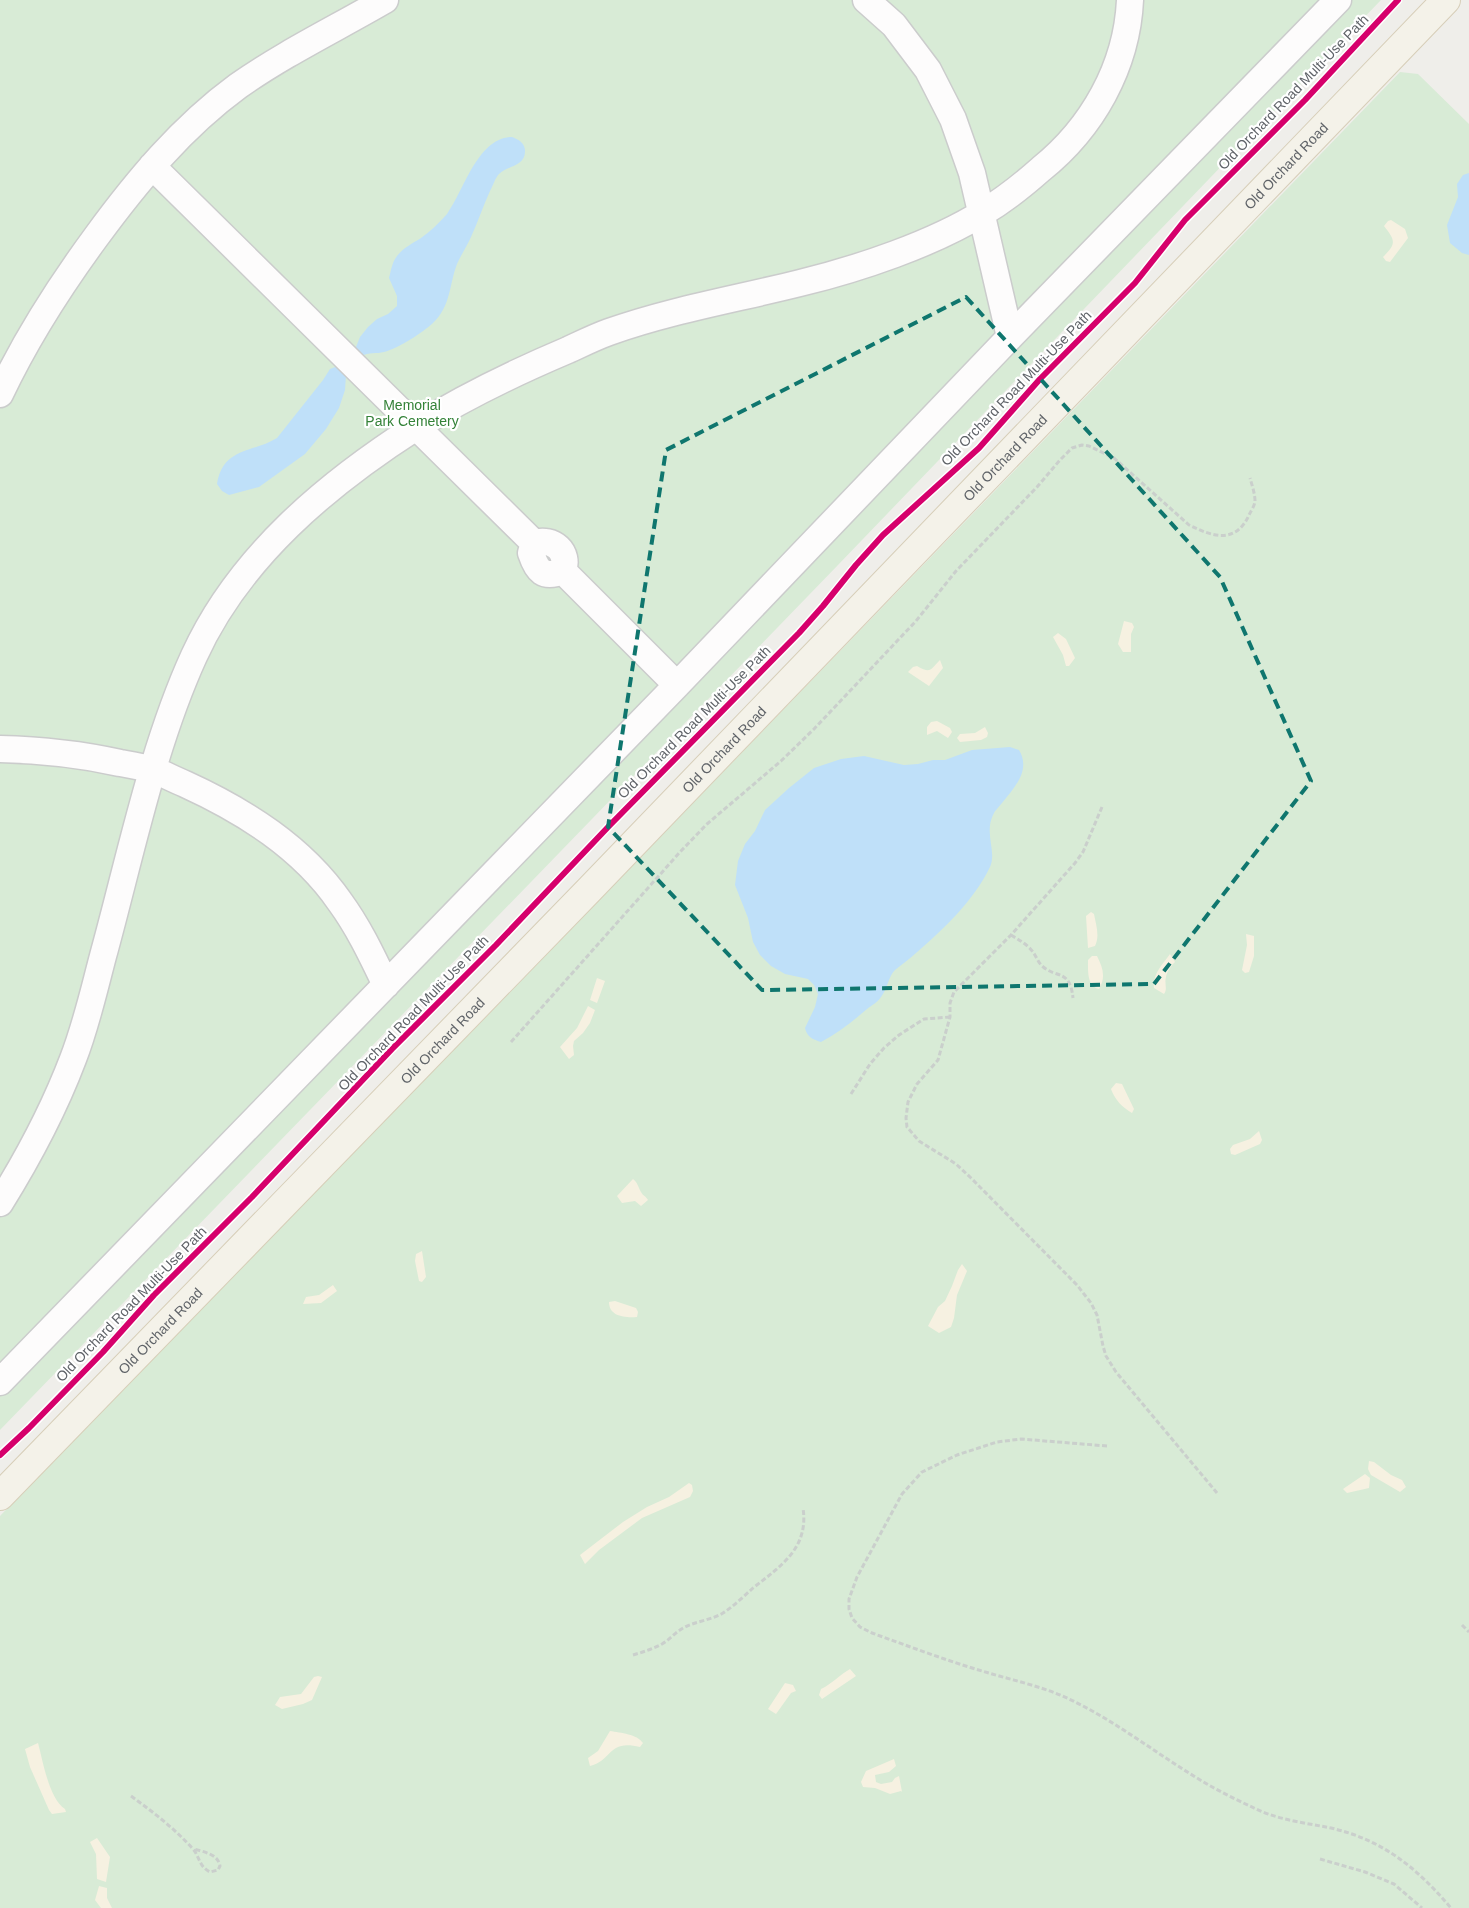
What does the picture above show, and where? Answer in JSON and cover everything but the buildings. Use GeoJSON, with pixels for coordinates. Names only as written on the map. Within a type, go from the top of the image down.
{"type":"FeatureCollection","features":[{"type":"Feature","properties":{"kind":"main road","name":"Old Orchard Road"},"geometry":{"type":"LineString","coordinates":[[0,1496],[589,890],[1446,0]]}},
{"type":"Feature","properties":{"kind":"lane"},"geometry":{"type":"LineString","coordinates":[[0,394],[38,324],[72,270],[116,210],[152,166],[199,118],[238,86],[282,56],[385,0]]}},
{"type":"Feature","properties":{"kind":"lane"},"geometry":{"type":"LineString","coordinates":[[866,0],[894,25],[928,70],[954,119],[972,173],[1010,337]]}},
{"type":"Feature","properties":{"kind":"lane"},"geometry":{"type":"LineString","coordinates":[[0,1203],[14,1181],[46,1120],[73,1058],[94,993],[153,770],[171,715],[195,654],[217,615],[249,569],[283,531],[318,498],[418,426],[476,393],[532,366],[609,332],[708,304],[801,283],[838,272],[929,240],[981,214],[1051,162],[1078,135],[1102,98],[1120,58],[1130,0]]}},
{"type":"Feature","properties":{"kind":"lane"},"geometry":{"type":"LineString","coordinates":[[0,1382],[677,685],[1010,337],[1338,0]]}},
{"type":"Feature","properties":{"kind":"lane"},"geometry":{"type":"LineString","coordinates":[[152,166],[418,426],[534,543],[542,541],[552,542],[560,548],[565,558],[563,571],[677,685]]}},
{"type":"Feature","properties":{"kind":"lane"},"geometry":{"type":"LineString","coordinates":[[0,749],[46,750],[153,770],[211,796],[252,820],[285,843],[314,871],[339,900],[363,937],[386,985]]}},
{"type":"Feature","properties":{"kind":"path"},"geometry":{"type":"LineString","coordinates":[[511,1042],[680,852],[707,824],[781,761],[814,729],[916,621],[956,571],[1072,448],[1082,445],[1101,450],[1131,472],[1189,525],[1201,531],[1215,534],[1230,536],[1244,526],[1255,502],[1250,478]]}},
{"type":"Feature","properties":{"kind":"path"},"geometry":{"type":"LineString","coordinates":[[1102,807],[1083,852],[1061,881],[954,992],[950,1003],[950,1017],[938,1060],[917,1084],[908,1102],[907,1127],[919,1141],[956,1164],[1077,1285],[1091,1303],[1097,1316],[1106,1356],[1116,1372],[1217,1494]]}},
{"type":"Feature","properties":{"kind":"path"},"geometry":{"type":"LineString","coordinates":[[1011,935],[1031,949],[1042,966],[1062,975],[1066,979],[1070,984],[1073,998]]}},
{"type":"Feature","properties":{"kind":"path"},"geometry":{"type":"LineString","coordinates":[[851,1094],[870,1064],[884,1048],[899,1036],[924,1019],[950,1017]]}},
{"type":"Feature","properties":{"kind":"path"},"geometry":{"type":"LineString","coordinates":[[1108,1446],[1021,1440],[997,1442],[956,1454],[922,1472],[902,1494],[857,1576],[849,1599],[848,1610],[852,1618],[860,1627],[872,1633],[946,1660],[1068,1698],[1092,1710],[1214,1788],[1257,1810],[1278,1817],[1349,1833],[1376,1843],[1396,1856],[1424,1879],[1451,1908]]}},
{"type":"Feature","properties":{"kind":"path"},"geometry":{"type":"LineString","coordinates":[[633,1655],[663,1644],[680,1630],[691,1624],[711,1619],[724,1612],[777,1569],[789,1558],[799,1543],[804,1528],[803,1508]]}},
{"type":"Feature","properties":{"kind":"path"},"geometry":{"type":"LineString","coordinates":[[1462,1625],[1469,1632]]}},
{"type":"Feature","properties":{"kind":"path"},"geometry":{"type":"LineString","coordinates":[[132,1796],[171,1826],[194,1849],[201,1866],[205,1870],[210,1872],[218,1870],[220,1866],[218,1859],[213,1855],[194,1849]]}},
{"type":"Feature","properties":{"kind":"path"},"geometry":{"type":"LineString","coordinates":[[1320,1859],[1366,1872],[1394,1884],[1422,1908]]}},
{"type":"Feature","properties":{"kind":"highlighted area"},"geometry":{"type":"Polygon","coordinates":[[[966,297],[1220,577],[1311,781],[1154,984],[762,990],[608,827],[666,450],[966,297]]]}},
{"type":"Feature","properties":{"kind":"green space","name":"Memorial Park Cemetery"},"geometry":{"type":"Polygon","coordinates":[[[0,0],[1381,0],[838,565],[0,1430],[0,0]]]}},
{"type":"Feature","properties":{"kind":"green space"},"geometry":{"type":"Polygon","coordinates":[[[1400,72],[1418,74],[1469,124],[1469,1908],[0,1908],[0,1516],[250,1255],[490,1013],[1400,72]]]}},
{"type":"Feature","properties":{"kind":"sand"},"geometry":{"type":"Polygon","coordinates":[[[1391,220],[1405,229],[1408,238],[1390,262],[1386,261],[1383,257],[1393,242],[1391,235],[1384,226],[1391,220]]]}},
{"type":"Feature","properties":{"kind":"sand"},"geometry":{"type":"Polygon","coordinates":[[[1124,621],[1132,623],[1134,627],[1131,634],[1131,652],[1123,652],[1118,644],[1124,621]]]}},
{"type":"Feature","properties":{"kind":"sand"},"geometry":{"type":"Polygon","coordinates":[[[1058,633],[1066,639],[1075,658],[1069,666],[1066,666],[1063,655],[1053,637],[1058,633]]]}},
{"type":"Feature","properties":{"kind":"sand"},"geometry":{"type":"Polygon","coordinates":[[[940,660],[943,668],[929,686],[908,672],[917,666],[930,670],[940,660]]]}},
{"type":"Feature","properties":{"kind":"sand"},"geometry":{"type":"Polygon","coordinates":[[[937,721],[950,728],[952,732],[948,738],[937,731],[927,735],[927,727],[931,722],[937,721]]]}},
{"type":"Feature","properties":{"kind":"sand"},"geometry":{"type":"Polygon","coordinates":[[[985,727],[988,733],[987,737],[981,740],[960,742],[957,738],[960,734],[975,733],[985,727]]]}},
{"type":"Feature","properties":{"kind":"sand"},"geometry":{"type":"Polygon","coordinates":[[[1091,912],[1094,914],[1097,938],[1095,946],[1088,948],[1086,916],[1091,912]]]}},
{"type":"Feature","properties":{"kind":"sand"},"geometry":{"type":"Polygon","coordinates":[[[1246,934],[1254,936],[1254,956],[1249,972],[1245,973],[1242,970],[1247,945],[1246,934]]]}},
{"type":"Feature","properties":{"kind":"sand"},"geometry":{"type":"Polygon","coordinates":[[[1170,954],[1175,962],[1169,969],[1164,994],[1154,988],[1154,983],[1158,970],[1170,954]]]}},
{"type":"Feature","properties":{"kind":"sand"},"geometry":{"type":"Polygon","coordinates":[[[1092,956],[1097,956],[1102,969],[1103,976],[1099,989],[1092,985],[1089,977],[1088,960],[1092,956]]]}},
{"type":"Feature","properties":{"kind":"sand"},"geometry":{"type":"Polygon","coordinates":[[[597,978],[605,981],[597,1003],[590,1000],[597,978]]]}},
{"type":"Feature","properties":{"kind":"sand"},"geometry":{"type":"Polygon","coordinates":[[[588,1006],[595,1010],[590,1023],[574,1041],[574,1055],[569,1059],[560,1047],[577,1028],[588,1006]]]}},
{"type":"Feature","properties":{"kind":"sand"},"geometry":{"type":"Polygon","coordinates":[[[1116,1083],[1122,1084],[1134,1109],[1132,1113],[1119,1103],[1115,1097],[1111,1089],[1116,1083]]]}},
{"type":"Feature","properties":{"kind":"sand"},"geometry":{"type":"Polygon","coordinates":[[[1259,1131],[1262,1140],[1260,1144],[1235,1155],[1231,1154],[1230,1149],[1233,1145],[1250,1139],[1259,1131]]]}},
{"type":"Feature","properties":{"kind":"sand"},"geometry":{"type":"Polygon","coordinates":[[[633,1179],[648,1200],[641,1206],[635,1201],[622,1203],[617,1196],[633,1179]]]}},
{"type":"Feature","properties":{"kind":"sand"},"geometry":{"type":"Polygon","coordinates":[[[422,1251],[426,1277],[422,1282],[419,1281],[415,1261],[416,1254],[422,1251]]]}},
{"type":"Feature","properties":{"kind":"sand"},"geometry":{"type":"Polygon","coordinates":[[[962,1264],[967,1271],[957,1295],[951,1327],[939,1333],[928,1326],[938,1307],[945,1301],[962,1264]]]}},
{"type":"Feature","properties":{"kind":"sand"},"geometry":{"type":"Polygon","coordinates":[[[333,1285],[337,1291],[321,1303],[303,1304],[306,1297],[319,1295],[333,1285]]]}},
{"type":"Feature","properties":{"kind":"sand"},"geometry":{"type":"Polygon","coordinates":[[[615,1301],[636,1308],[638,1312],[637,1317],[627,1317],[614,1313],[609,1302],[615,1301]]]}},
{"type":"Feature","properties":{"kind":"sand"},"geometry":{"type":"Polygon","coordinates":[[[1369,1461],[1374,1462],[1391,1475],[1402,1480],[1406,1487],[1400,1492],[1371,1475],[1368,1469],[1369,1461]]]}},
{"type":"Feature","properties":{"kind":"sand"},"geometry":{"type":"Polygon","coordinates":[[[1365,1474],[1370,1478],[1369,1488],[1347,1493],[1343,1489],[1365,1474]]]}},
{"type":"Feature","properties":{"kind":"sand"},"geometry":{"type":"Polygon","coordinates":[[[689,1483],[692,1485],[693,1491],[690,1497],[642,1518],[599,1550],[585,1564],[580,1555],[623,1522],[647,1507],[669,1497],[689,1483]]]}},
{"type":"Feature","properties":{"kind":"sand"},"geometry":{"type":"Polygon","coordinates":[[[850,1669],[856,1676],[822,1699],[819,1695],[821,1689],[850,1669]]]}},
{"type":"Feature","properties":{"kind":"sand"},"geometry":{"type":"Polygon","coordinates":[[[314,1677],[322,1677],[312,1700],[282,1709],[275,1705],[280,1697],[301,1694],[314,1677]]]}},
{"type":"Feature","properties":{"kind":"sand"},"geometry":{"type":"Polygon","coordinates":[[[785,1683],[793,1685],[796,1691],[791,1693],[776,1714],[768,1709],[785,1683]]]}},
{"type":"Feature","properties":{"kind":"sand"},"geometry":{"type":"Polygon","coordinates":[[[610,1731],[633,1736],[643,1743],[640,1747],[630,1745],[616,1748],[603,1759],[590,1766],[588,1758],[598,1751],[610,1731]]]}},
{"type":"Feature","properties":{"kind":"sand"},"geometry":{"type":"Polygon","coordinates":[[[38,1743],[51,1788],[59,1804],[66,1812],[52,1814],[30,1767],[25,1749],[38,1743]]]}},
{"type":"Feature","properties":{"kind":"sand"},"geometry":{"type":"Polygon","coordinates":[[[894,1759],[896,1766],[889,1772],[875,1775],[876,1782],[881,1784],[892,1782],[899,1776],[902,1792],[890,1794],[875,1788],[863,1787],[861,1782],[866,1771],[894,1759]]]}},
{"type":"Feature","properties":{"kind":"sand"},"geometry":{"type":"Polygon","coordinates":[[[97,1838],[110,1857],[106,1882],[97,1879],[96,1854],[90,1842],[97,1838]]]}},
{"type":"Feature","properties":{"kind":"sand"},"geometry":{"type":"Polygon","coordinates":[[[99,1886],[107,1888],[107,1898],[112,1908],[101,1908],[95,1900],[99,1886]]]}},
{"type":"Feature","properties":{"kind":"water"},"geometry":{"type":"Polygon","coordinates":[[[512,137],[522,143],[525,156],[520,163],[503,171],[496,178],[471,237],[457,264],[449,295],[439,316],[433,323],[410,340],[384,352],[362,356],[346,375],[345,390],[339,408],[326,429],[305,454],[259,487],[229,495],[222,491],[217,484],[220,472],[226,463],[240,453],[277,438],[330,369],[343,364],[352,357],[360,337],[368,327],[397,306],[397,296],[389,278],[395,258],[405,248],[432,230],[447,214],[473,167],[489,146],[500,140],[512,137]]]}},
{"type":"Feature","properties":{"kind":"water"},"geometry":{"type":"Polygon","coordinates":[[[1469,173],[1469,255],[1462,253],[1450,243],[1447,225],[1458,197],[1457,184],[1463,175],[1469,173]]]}},
{"type":"Feature","properties":{"kind":"water"},"geometry":{"type":"Polygon","coordinates":[[[1010,747],[1019,750],[1023,764],[1022,771],[1020,778],[993,815],[990,829],[992,861],[976,891],[948,924],[895,970],[877,1002],[845,1027],[821,1042],[810,1037],[805,1028],[815,1007],[818,994],[814,985],[808,979],[785,974],[771,966],[760,955],[753,942],[748,918],[735,885],[738,861],[745,844],[755,831],[765,810],[814,768],[841,759],[864,756],[904,765],[945,760],[972,750],[1010,747]]]}},
{"type":"Feature","properties":{"kind":"cycle path","name":"Old Orchard Road Multi-Use Path"},"geometry":{"type":"LineString","coordinates":[[0,1455],[103,1352],[154,1295],[252,1197],[392,1049],[496,945],[610,825],[799,633],[883,535],[979,448],[1040,379],[1135,283],[1185,220],[1305,100],[1398,0]]}}]}
